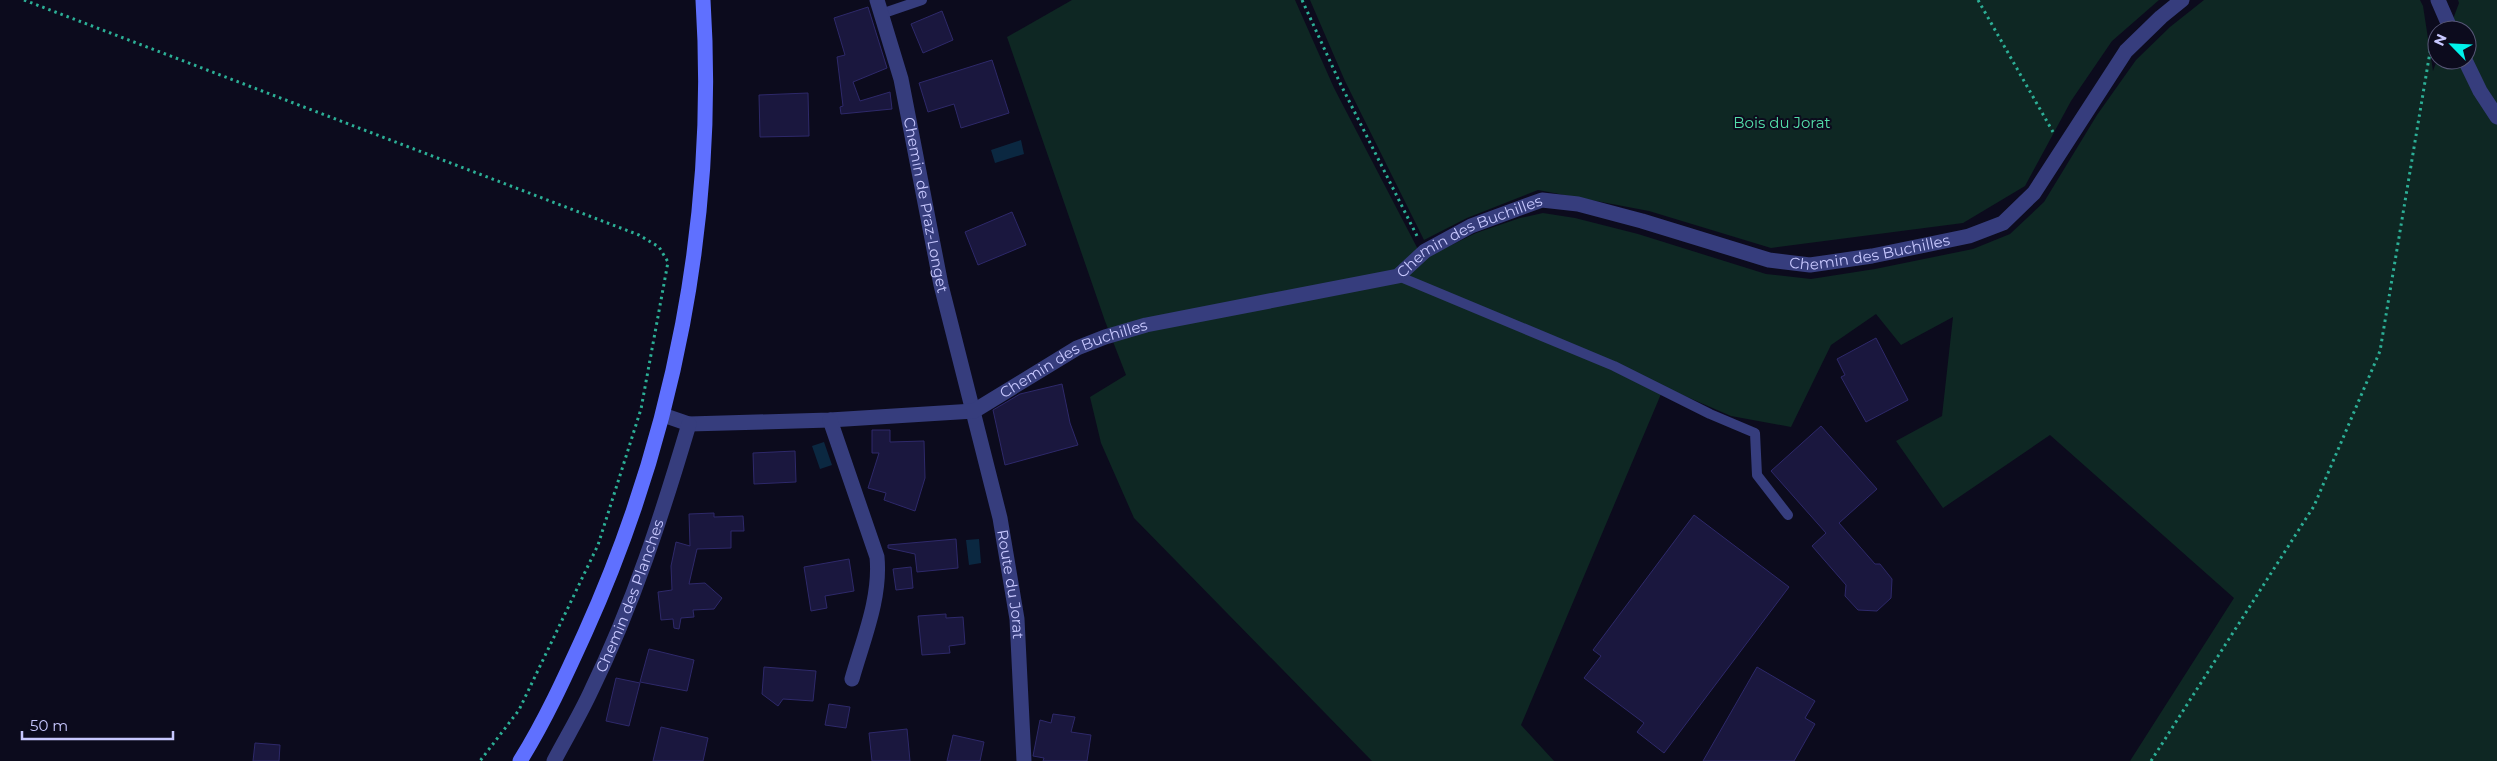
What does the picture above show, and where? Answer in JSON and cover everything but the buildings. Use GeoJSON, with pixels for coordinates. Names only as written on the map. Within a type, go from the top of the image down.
{"type":"FeatureCollection","features":[{"type":"Feature","properties":{"kind":"main road"},"geometry":{"type":"LineString","coordinates":[[520,761],[563,681],[607,585],[644,480],[663,415],[683,323],[697,228],[704,141],[703,0]]}},
{"type":"Feature","properties":{"kind":"street","name":"Chemin des Buchilles"},"geometry":{"type":"LineString","coordinates":[[663,415],[689,424],[830,420],[974,411],[1077,348],[1105,337],[1146,325],[1398,276],[1424,252],[1471,226],[1542,200],[1578,204],[1642,221],[1768,260],[1810,265],[1872,256],[1969,236],[2003,223],[2034,193],[2126,51],[2161,17],[2182,0]]}},
{"type":"Feature","properties":{"kind":"street"},"geometry":{"type":"LineString","coordinates":[[2438,0],[2447,20]]}},
{"type":"Feature","properties":{"kind":"street","name":"Chemin de Praz-Longet"},"geometry":{"type":"LineString","coordinates":[[879,7],[901,79],[941,285],[974,411]]}},
{"type":"Feature","properties":{"kind":"street"},"geometry":{"type":"LineString","coordinates":[[2470,70],[2480,91],[2497,117]]}},
{"type":"Feature","properties":{"kind":"street","name":"Route du Jorat"},"geometry":{"type":"LineString","coordinates":[[974,411],[1000,518],[1018,619],[1024,761]]}},
{"type":"Feature","properties":{"kind":"street"},"geometry":{"type":"LineString","coordinates":[[830,420],[877,557],[879,572],[877,590],[852,679]]}},
{"type":"Feature","properties":{"kind":"street","name":"Chemin des Planches"},"geometry":{"type":"LineString","coordinates":[[554,761],[591,691],[620,625],[671,489],[689,424]]}},
{"type":"Feature","properties":{"kind":"lane"},"geometry":{"type":"LineString","coordinates":[[879,7],[922,0]]}},
{"type":"Feature","properties":{"kind":"lane"},"geometry":{"type":"LineString","coordinates":[[1398,276],[1614,366],[1710,414],[1755,432],[1757,475],[1788,515]]}},
{"type":"Feature","properties":{"kind":"path"},"geometry":{"type":"LineString","coordinates":[[24,0],[640,235],[659,247],[668,262],[641,409],[598,545],[519,710],[480,761]]}},
{"type":"Feature","properties":{"kind":"path"},"geometry":{"type":"LineString","coordinates":[[1302,0],[1340,83],[1424,252]]}},
{"type":"Feature","properties":{"kind":"path"},"geometry":{"type":"LineString","coordinates":[[1978,0],[2063,148]]}},
{"type":"Feature","properties":{"kind":"path"},"geometry":{"type":"LineString","coordinates":[[2151,761],[2314,506],[2380,352],[2427,70]]}},
{"type":"Feature","properties":{"kind":"green space"},"geometry":{"type":"Polygon","coordinates":[[[1072,0],[1295,0],[1334,88],[1423,259],[1476,233],[1520,218],[1543,213],[1575,218],[1638,234],[1766,274],[1811,279],[1875,269],[1973,249],[2010,234],[2044,202],[2097,115],[2136,60],[2170,27],[2204,0],[2420,0],[2423,6],[2427,32],[2427,70],[2433,71],[2477,70],[2477,20],[2453,20],[2459,3],[2458,0],[2497,0],[2497,761],[2130,761],[2234,598],[2050,435],[1943,508],[1896,441],[1942,416],[1953,317],[1901,345],[1876,314],[1831,345],[1791,427],[1731,416],[1664,387],[1521,725],[1554,761],[1372,761],[1134,518],[1101,443],[1090,397],[1126,375],[1105,321],[1007,37],[1072,0]]]}},
{"type":"Feature","properties":{"kind":"green space","name":"Bois du Jorat"},"geometry":{"type":"Polygon","coordinates":[[[1310,0],[2159,0],[2112,41],[2071,101],[2025,186],[1963,223],[1771,248],[1649,211],[1538,190],[1467,218],[1424,240],[1345,81],[1310,0]]]}},
{"type":"Feature","properties":{"kind":"water"},"geometry":{"type":"Polygon","coordinates":[[[1021,140],[1024,154],[995,163],[991,150],[1021,140]]]}},
{"type":"Feature","properties":{"kind":"water"},"geometry":{"type":"Polygon","coordinates":[[[824,442],[832,465],[820,469],[812,446],[824,442]]]}},
{"type":"Feature","properties":{"kind":"water"},"geometry":{"type":"Polygon","coordinates":[[[979,539],[981,563],[969,565],[966,540],[979,539]]]}}]}
